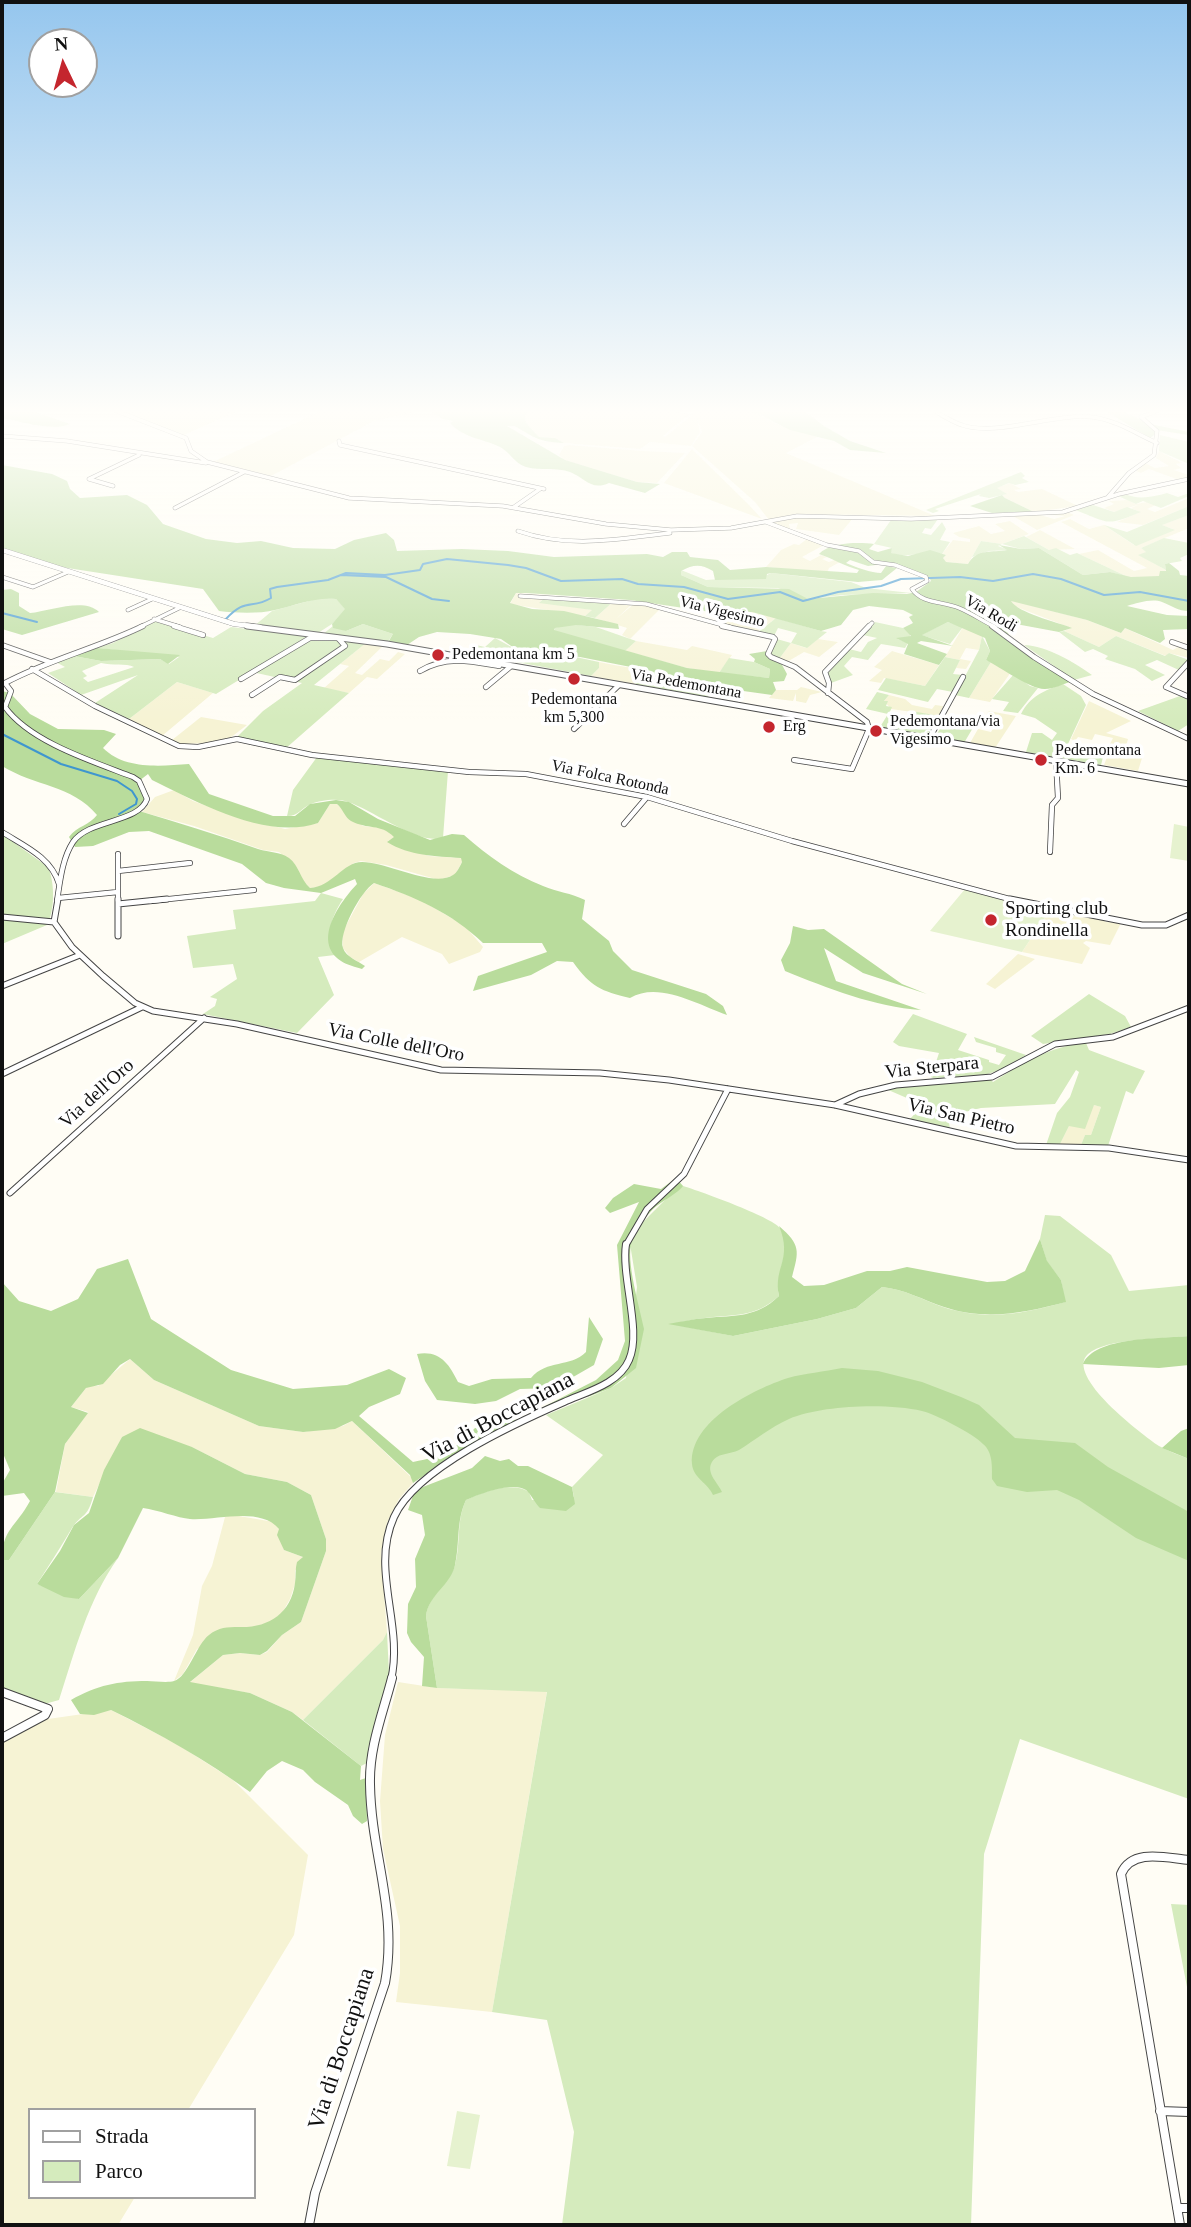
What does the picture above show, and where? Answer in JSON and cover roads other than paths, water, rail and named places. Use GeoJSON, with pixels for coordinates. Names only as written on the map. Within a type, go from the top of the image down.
{"type":"FeatureCollection","features":[{"type":"Feature","properties":{"kind":"street"},"geometry":{"type":"LineString","coordinates":[[551,514],[616,526],[701,529]]}},
{"type":"Feature","properties":{"kind":"street"},"geometry":{"type":"LineString","coordinates":[[518,531],[547,540],[581,542],[801,516],[919,519],[1019,514]]}},
{"type":"Feature","properties":{"kind":"street","name":"Via Rodi"},"geometry":{"type":"LineString","coordinates":[[766,522],[827,545],[859,551],[871,561],[895,565],[928,578],[926,582],[912,589],[913,592],[929,601],[961,609],[1003,632],[1034,657],[1093,694],[1189,739]]}},
{"type":"Feature","properties":{"kind":"street","name":"Via Pedemontana"},"geometry":{"type":"LineString","coordinates":[[2,550],[237,625],[338,638],[513,667],[1189,784]]}},
{"type":"Feature","properties":{"kind":"street"},"geometry":{"type":"LineString","coordinates":[[2,577],[33,587],[68,572]]}},
{"type":"Feature","properties":{"kind":"street","name":"Via Vigesimo"},"geometry":{"type":"LineString","coordinates":[[520,596],[646,604],[697,620],[773,637],[768,654],[771,657],[795,667],[867,722],[869,729]]}},
{"type":"Feature","properties":{"kind":"street"},"geometry":{"type":"LineString","coordinates":[[128,610],[152,599]]}},
{"type":"Feature","properties":{"kind":"street"},"geometry":{"type":"LineString","coordinates":[[2,917],[54,922],[67,854],[74,840],[83,833],[138,811],[147,799],[139,781],[133,777],[62,750],[7,713],[5,704],[11,691],[5,683],[50,662],[103,645],[178,608]]}},
{"type":"Feature","properties":{"kind":"street"},"geometry":{"type":"LineString","coordinates":[[154,619],[203,635]]}},
{"type":"Feature","properties":{"kind":"street"},"geometry":{"type":"LineString","coordinates":[[828,694],[829,683],[825,672],[872,623]]}},
{"type":"Feature","properties":{"kind":"street"},"geometry":{"type":"LineString","coordinates":[[241,679],[310,638],[338,638],[345,646],[343,650],[295,680],[280,677],[252,695]]}},
{"type":"Feature","properties":{"kind":"street"},"geometry":{"type":"LineString","coordinates":[[1172,642],[1189,648]]}},
{"type":"Feature","properties":{"kind":"street"},"geometry":{"type":"LineString","coordinates":[[2,645],[50,662]]}},
{"type":"Feature","properties":{"kind":"street"},"geometry":{"type":"LineString","coordinates":[[420,671],[433,662],[447,659],[513,667]]}},
{"type":"Feature","properties":{"kind":"street"},"geometry":{"type":"LineString","coordinates":[[1189,662],[1166,687],[1189,697]]}},
{"type":"Feature","properties":{"kind":"street"},"geometry":{"type":"LineString","coordinates":[[486,687],[513,667]]}},
{"type":"Feature","properties":{"kind":"street","name":"Via Folca Rotonda"},"geometry":{"type":"LineString","coordinates":[[32,669],[95,706],[179,746],[198,747],[237,738],[312,755],[469,772],[526,774],[647,797],[800,843],[1037,906],[1142,925],[1166,925],[1189,915]]}},
{"type":"Feature","properties":{"kind":"street"},"geometry":{"type":"LineString","coordinates":[[929,739],[963,677]]}},
{"type":"Feature","properties":{"kind":"street"},"geometry":{"type":"LineString","coordinates":[[574,729],[619,685]]}},
{"type":"Feature","properties":{"kind":"street"},"geometry":{"type":"LineString","coordinates":[[794,760],[852,769],[869,729]]}},
{"type":"Feature","properties":{"kind":"street"},"geometry":{"type":"LineString","coordinates":[[1050,852],[1052,805],[1058,798],[1056,761]]}},
{"type":"Feature","properties":{"kind":"street"},"geometry":{"type":"LineString","coordinates":[[624,824],[647,797]]}},
{"type":"Feature","properties":{"kind":"street"},"geometry":{"type":"LineString","coordinates":[[2,832],[52,868],[59,880],[59,894]]}},
{"type":"Feature","properties":{"kind":"street"},"geometry":{"type":"LineString","coordinates":[[118,854],[118,936]]}},
{"type":"Feature","properties":{"kind":"street"},"geometry":{"type":"LineString","coordinates":[[118,871],[190,863]]}},
{"type":"Feature","properties":{"kind":"street"},"geometry":{"type":"LineString","coordinates":[[118,904],[254,890]]}},
{"type":"Feature","properties":{"kind":"street"},"geometry":{"type":"LineString","coordinates":[[59,894],[118,892]]}},
{"type":"Feature","properties":{"kind":"street","name":"Via Colle dell'Oro"},"geometry":{"type":"LineString","coordinates":[[54,922],[80,955],[142,1007],[441,1070],[607,1073],[728,1089]]}},
{"type":"Feature","properties":{"kind":"street"},"geometry":{"type":"LineString","coordinates":[[2,986],[80,955]]}},
{"type":"Feature","properties":{"kind":"street"},"geometry":{"type":"LineString","coordinates":[[2,1074],[142,1007]]}},
{"type":"Feature","properties":{"kind":"street","name":"Via Sterpara"},"geometry":{"type":"LineString","coordinates":[[835,1105],[859,1094],[896,1085],[992,1077],[1055,1045],[1112,1037],[1189,1007]]}},
{"type":"Feature","properties":{"kind":"street","name":"Via dell'Oro"},"geometry":{"type":"LineString","coordinates":[[10,1193],[204,1018]]}},
{"type":"Feature","properties":{"kind":"street","name":"Via San Pietro"},"geometry":{"type":"LineString","coordinates":[[728,1089],[835,1105],[1016,1146],[1109,1148],[1189,1160]]}},
{"type":"Feature","properties":{"kind":"street","name":"Via di Boccapiana"},"geometry":{"type":"LineString","coordinates":[[309,2225],[315,2193],[385,1983],[391,1953],[392,1926],[372,1821],[370,1779],[375,1738],[394,1666],[385,1562],[390,1527],[413,1488],[428,1476],[519,1424],[610,1380],[625,1369],[633,1351],[624,1258],[627,1240],[647,1209],[684,1174],[728,1089]]}},
{"type":"Feature","properties":{"kind":"street"},"geometry":{"type":"LineString","coordinates":[[2,1692],[48,1709],[44,1715],[2,1738]]}},
{"type":"Feature","properties":{"kind":"street"},"geometry":{"type":"LineString","coordinates":[[1180,2225],[1121,1874],[1124,1864],[1133,1859],[1189,1860]]}},
{"type":"Feature","properties":{"kind":"street"},"geometry":{"type":"LineString","coordinates":[[1160,2110],[1189,2112]]}},
{"type":"Feature","properties":{"kind":"street"},"geometry":{"type":"LineString","coordinates":[[1177,2208],[1189,2208]]}},
{"type":"Feature","properties":{"kind":"waterway"},"geometry":{"type":"LineString","coordinates":[[226,619],[239,608],[271,598],[270,589],[277,587],[328,580],[346,573],[385,575],[420,570],[423,564],[447,559],[526,568],[561,581],[622,579],[638,584],[684,587],[728,599],[780,592],[803,601],[838,592],[881,586],[901,579],[960,577],[993,581],[1033,574],[1061,579],[1104,595],[1140,592],[1189,601]]}},
{"type":"Feature","properties":{"kind":"waterway"},"geometry":{"type":"LineString","coordinates":[[341,575],[386,577],[432,599],[449,601]]}},
{"type":"Feature","properties":{"kind":"waterway"},"geometry":{"type":"LineString","coordinates":[[2,613],[37,622]]}},
{"type":"Feature","properties":{"kind":"waterway"},"geometry":{"type":"LineString","coordinates":[[2,734],[61,764],[117,781],[132,791],[137,799],[136,804],[119,814]]}},
{"type":"Feature","properties":{"kind":"place","name":"Pedemontana km 5"},"geometry":{"type":"Point","coordinates":[438,655]}},
{"type":"Feature","properties":{"kind":"place","name":"Pedemontana km 5,300"},"geometry":{"type":"Point","coordinates":[574,679]}},
{"type":"Feature","properties":{"kind":"place","name":"Erg"},"geometry":{"type":"Point","coordinates":[769,727]}},
{"type":"Feature","properties":{"kind":"place","name":"Pedemontana/via Vigesimo"},"geometry":{"type":"Point","coordinates":[876,731]}},
{"type":"Feature","properties":{"kind":"place","name":"Pedemontana Km. 6"},"geometry":{"type":"Point","coordinates":[1041,760]}},
{"type":"Feature","properties":{"kind":"place","name":"Sporting club Rondinella"},"geometry":{"type":"Point","coordinates":[991,920]}}]}
